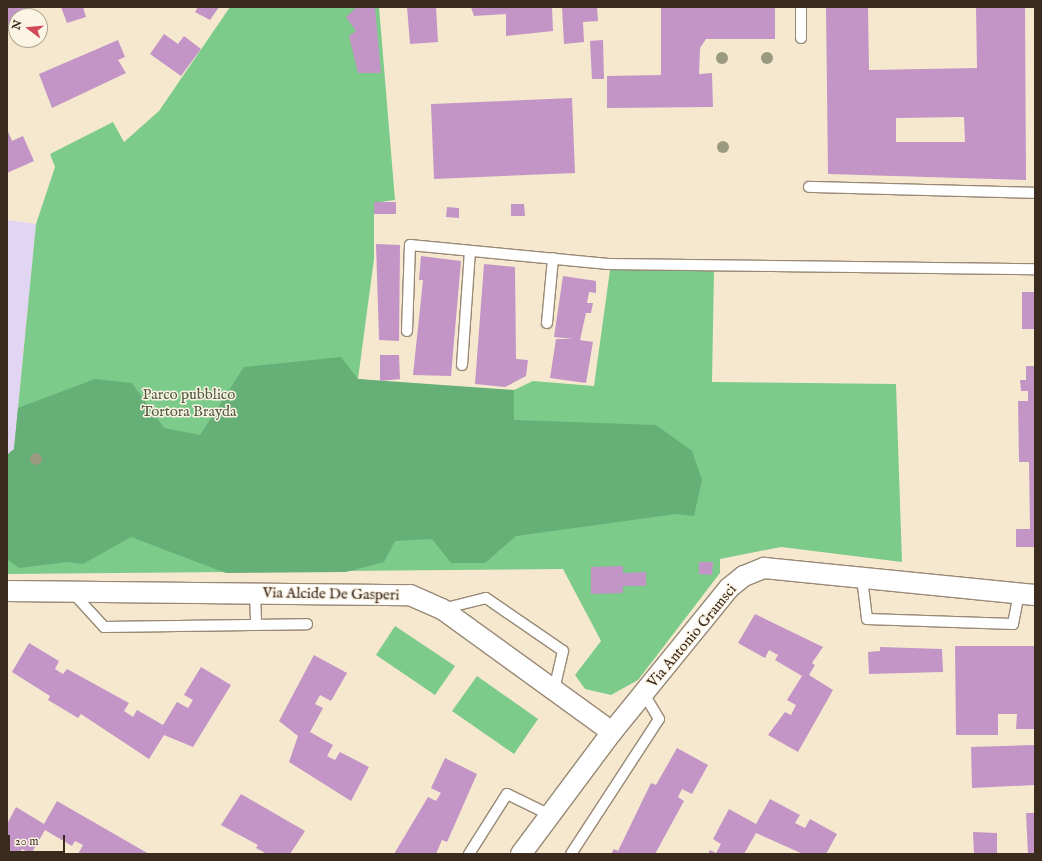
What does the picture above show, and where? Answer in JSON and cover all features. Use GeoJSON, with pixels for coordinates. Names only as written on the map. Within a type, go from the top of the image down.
{"type":"FeatureCollection","features":[{"type":"Feature","properties":{"kind":"street","name":"Via Antonio Gramsci"},"geometry":{"type":"LineString","coordinates":[[521,854],[612,732],[729,588],[744,576],[764,568],[1027,594]]}},
{"type":"Feature","properties":{"kind":"street","name":"Via Alcide De Gasperi"},"geometry":{"type":"LineString","coordinates":[[7,591],[255,592],[410,595],[442,609],[612,732]]}},
{"type":"Feature","properties":{"kind":"lane"},"geometry":{"type":"LineString","coordinates":[[800,7],[802,38]]}},
{"type":"Feature","properties":{"kind":"lane"},"geometry":{"type":"LineString","coordinates":[[809,187],[1035,193]]}},
{"type":"Feature","properties":{"kind":"lane"},"geometry":{"type":"LineString","coordinates":[[408,331],[410,245],[608,264],[1035,269]]}},
{"type":"Feature","properties":{"kind":"lane"},"geometry":{"type":"LineString","coordinates":[[462,365],[470,250]]}},
{"type":"Feature","properties":{"kind":"lane"},"geometry":{"type":"LineString","coordinates":[[548,323],[553,258]]}},
{"type":"Feature","properties":{"kind":"lane"},"geometry":{"type":"LineString","coordinates":[[862,578],[867,619],[1013,624],[1027,594]]}},
{"type":"Feature","properties":{"kind":"lane"},"geometry":{"type":"LineString","coordinates":[[72,591],[104,627],[307,624]]}},
{"type":"Feature","properties":{"kind":"lane"},"geometry":{"type":"LineString","coordinates":[[255,592],[256,625]]}},
{"type":"Feature","properties":{"kind":"lane"},"geometry":{"type":"LineString","coordinates":[[442,609],[486,598],[563,651],[554,689]]}},
{"type":"Feature","properties":{"kind":"lane"},"geometry":{"type":"LineString","coordinates":[[571,854],[659,719],[644,694]]}},
{"type":"Feature","properties":{"kind":"lane"},"geometry":{"type":"LineString","coordinates":[[469,854],[507,794],[550,816]]}},
{"type":"Feature","properties":{"kind":"shaded area"},"geometry":{"type":"Polygon","coordinates":[[[7,220],[36,224],[14,449],[7,455],[7,220]]]}},
{"type":"Feature","properties":{"kind":"green space","name":"Parco pubblico Tortora Brayda"},"geometry":{"type":"Polygon","coordinates":[[[230,7],[379,7],[395,200],[374,203],[374,259],[358,379],[477,391],[514,390],[533,381],[594,386],[610,270],[714,270],[712,382],[896,384],[902,562],[781,547],[720,559],[720,573],[638,680],[611,695],[585,689],[575,675],[601,641],[563,569],[7,574],[7,455],[14,449],[36,224],[55,167],[50,154],[113,122],[124,142],[159,111],[230,7]]]}},
{"type":"Feature","properties":{"kind":"green space"},"geometry":{"type":"Polygon","coordinates":[[[341,357],[358,379],[514,390],[514,420],[656,425],[692,451],[702,480],[694,516],[676,514],[516,536],[485,563],[451,563],[432,539],[395,541],[384,562],[346,572],[226,573],[131,537],[83,564],[67,562],[19,568],[7,559],[7,455],[14,449],[18,408],[95,379],[132,383],[164,428],[200,435],[244,367],[341,357]]]}},
{"type":"Feature","properties":{"kind":"green space"},"geometry":{"type":"Polygon","coordinates":[[[395,626],[455,666],[435,695],[376,655],[395,626]]]}},
{"type":"Feature","properties":{"kind":"green space"},"geometry":{"type":"Polygon","coordinates":[[[477,676],[538,719],[514,754],[452,711],[477,676]]]}},
{"type":"Feature","properties":{"kind":"building"},"geometry":{"type":"Polygon","coordinates":[[[7,7],[27,7],[8,8],[7,31],[7,7]]]}},
{"type":"Feature","properties":{"kind":"building"},"geometry":{"type":"Polygon","coordinates":[[[61,7],[83,7],[86,17],[67,23],[61,7]]]}},
{"type":"Feature","properties":{"kind":"building"},"geometry":{"type":"Polygon","coordinates":[[[198,7],[219,7],[210,20],[195,12],[198,7]]]}},
{"type":"Feature","properties":{"kind":"building"},"geometry":{"type":"Polygon","coordinates":[[[357,7],[375,7],[381,73],[358,73],[349,36],[356,31],[346,17],[357,7]]]}},
{"type":"Feature","properties":{"kind":"building"},"geometry":{"type":"Polygon","coordinates":[[[407,7],[436,7],[438,42],[410,44],[407,7]]]}},
{"type":"Feature","properties":{"kind":"building"},"geometry":{"type":"Polygon","coordinates":[[[471,7],[552,7],[553,31],[506,36],[506,14],[474,16],[471,7]]]}},
{"type":"Feature","properties":{"kind":"building"},"geometry":{"type":"Polygon","coordinates":[[[562,7],[597,7],[598,21],[583,22],[584,42],[564,44],[562,7]]]}},
{"type":"Feature","properties":{"kind":"building"},"geometry":{"type":"Polygon","coordinates":[[[661,7],[775,7],[775,39],[706,39],[700,48],[699,74],[712,73],[713,107],[607,108],[607,76],[661,75],[661,7]]]}},
{"type":"Feature","properties":{"kind":"building"},"geometry":{"type":"Polygon","coordinates":[[[826,7],[868,7],[869,70],[977,68],[976,7],[1025,7],[1026,180],[828,174],[826,7]],[[964,117],[896,118],[896,142],[965,142],[964,117]]]}},
{"type":"Feature","properties":{"kind":"building"},"geometry":{"type":"Polygon","coordinates":[[[164,34],[178,44],[184,36],[201,49],[181,76],[150,54],[164,34]]]}},
{"type":"Feature","properties":{"kind":"building"},"geometry":{"type":"Polygon","coordinates":[[[118,40],[125,57],[118,60],[126,73],[52,108],[39,74],[118,40]]]}},
{"type":"Feature","properties":{"kind":"building"},"geometry":{"type":"Polygon","coordinates":[[[603,40],[604,79],[592,79],[590,41],[603,40]]]}},
{"type":"Feature","properties":{"kind":"building"},"geometry":{"type":"Polygon","coordinates":[[[572,98],[575,173],[434,179],[431,104],[572,98]]]}},
{"type":"Feature","properties":{"kind":"building"},"geometry":{"type":"Polygon","coordinates":[[[7,129],[12,141],[23,136],[34,161],[7,173],[7,129]]]}},
{"type":"Feature","properties":{"kind":"building"},"geometry":{"type":"Polygon","coordinates":[[[374,202],[396,202],[396,214],[374,214],[374,202]]]}},
{"type":"Feature","properties":{"kind":"building"},"geometry":{"type":"Polygon","coordinates":[[[511,204],[524,204],[525,216],[511,216],[511,204]]]}},
{"type":"Feature","properties":{"kind":"building"},"geometry":{"type":"Polygon","coordinates":[[[447,207],[459,208],[459,218],[446,217],[447,207]]]}},
{"type":"Feature","properties":{"kind":"building"},"geometry":{"type":"Polygon","coordinates":[[[376,244],[400,245],[399,341],[379,340],[376,244]]]}},
{"type":"Feature","properties":{"kind":"building"},"geometry":{"type":"Polygon","coordinates":[[[421,256],[461,261],[451,376],[413,375],[423,280],[419,280],[421,256]]]}},
{"type":"Feature","properties":{"kind":"building"},"geometry":{"type":"Polygon","coordinates":[[[484,264],[515,267],[516,359],[528,360],[526,376],[505,387],[475,384],[484,264]]]}},
{"type":"Feature","properties":{"kind":"building"},"geometry":{"type":"Polygon","coordinates":[[[563,276],[596,281],[596,293],[589,292],[587,303],[593,303],[591,313],[586,313],[580,340],[593,342],[586,383],[550,378],[556,339],[573,339],[554,337],[563,276]]]}},
{"type":"Feature","properties":{"kind":"building"},"geometry":{"type":"Polygon","coordinates":[[[1022,292],[1035,292],[1035,329],[1022,329],[1022,292]]]}},
{"type":"Feature","properties":{"kind":"building"},"geometry":{"type":"Polygon","coordinates":[[[380,355],[399,355],[400,379],[380,381],[380,355]]]}},
{"type":"Feature","properties":{"kind":"building"},"geometry":{"type":"Polygon","coordinates":[[[1026,366],[1035,366],[1035,547],[1016,547],[1016,529],[1030,529],[1029,462],[1019,462],[1018,401],[1028,401],[1028,391],[1021,391],[1020,380],[1026,380],[1026,366]]]}},
{"type":"Feature","properties":{"kind":"building"},"geometry":{"type":"Polygon","coordinates":[[[699,562],[713,562],[712,575],[699,574],[699,562]]]}},
{"type":"Feature","properties":{"kind":"building"},"geometry":{"type":"Polygon","coordinates":[[[623,566],[623,573],[646,572],[646,586],[623,586],[623,593],[591,594],[591,567],[623,566]]]}},
{"type":"Feature","properties":{"kind":"building"},"geometry":{"type":"Polygon","coordinates":[[[755,614],[823,647],[812,663],[815,665],[809,675],[833,690],[798,752],[768,735],[785,712],[791,715],[796,705],[787,700],[802,676],[775,660],[778,655],[769,650],[765,658],[738,643],[755,614]]]}},
{"type":"Feature","properties":{"kind":"building"},"geometry":{"type":"Polygon","coordinates":[[[29,643],[59,661],[55,669],[63,674],[67,669],[129,703],[124,711],[133,717],[137,710],[163,725],[177,702],[188,708],[193,700],[184,695],[201,667],[231,685],[193,747],[164,735],[149,759],[81,714],[78,718],[48,700],[50,696],[12,672],[29,643]]]}},
{"type":"Feature","properties":{"kind":"building"},"geometry":{"type":"Polygon","coordinates":[[[955,646],[1035,646],[1035,729],[1016,729],[1017,714],[998,714],[998,735],[956,735],[955,646]]]}},
{"type":"Feature","properties":{"kind":"building"},"geometry":{"type":"Polygon","coordinates":[[[880,647],[942,649],[943,672],[869,674],[868,652],[880,651],[880,647]]]}},
{"type":"Feature","properties":{"kind":"building"},"geometry":{"type":"Polygon","coordinates":[[[314,655],[347,673],[331,701],[320,695],[315,704],[323,708],[310,732],[333,745],[327,756],[335,760],[340,752],[369,767],[351,801],[289,762],[298,736],[279,721],[314,655]]]}},
{"type":"Feature","properties":{"kind":"building"},"geometry":{"type":"Polygon","coordinates":[[[1035,745],[1035,785],[972,788],[971,747],[1035,745]]]}},
{"type":"Feature","properties":{"kind":"building"},"geometry":{"type":"Polygon","coordinates":[[[677,748],[708,765],[692,794],[682,789],[678,797],[684,801],[655,854],[611,854],[614,849],[618,851],[651,783],[656,785],[677,748]]]}},
{"type":"Feature","properties":{"kind":"building"},"geometry":{"type":"Polygon","coordinates":[[[445,758],[477,774],[447,842],[442,840],[436,854],[394,854],[428,797],[436,801],[441,793],[431,788],[445,758]]]}},
{"type":"Feature","properties":{"kind":"building"},"geometry":{"type":"Polygon","coordinates":[[[241,794],[305,831],[290,854],[267,854],[256,848],[258,845],[221,825],[241,794]]]}},
{"type":"Feature","properties":{"kind":"building"},"geometry":{"type":"Polygon","coordinates":[[[770,799],[800,815],[795,823],[805,828],[810,819],[837,834],[826,854],[803,854],[756,833],[744,854],[708,854],[710,850],[716,853],[721,844],[713,839],[729,809],[756,824],[770,799]]]}},
{"type":"Feature","properties":{"kind":"building"},"geometry":{"type":"Polygon","coordinates":[[[57,801],[149,854],[78,854],[83,845],[75,841],[72,846],[45,830],[31,854],[22,849],[19,854],[7,854],[7,824],[16,807],[44,824],[57,801]]]}},
{"type":"Feature","properties":{"kind":"building"},"geometry":{"type":"Polygon","coordinates":[[[1026,813],[1035,813],[1035,854],[1028,854],[1026,813]]]}},
{"type":"Feature","properties":{"kind":"building"},"geometry":{"type":"Polygon","coordinates":[[[973,832],[997,833],[997,854],[974,854],[973,832]]]}}]}
